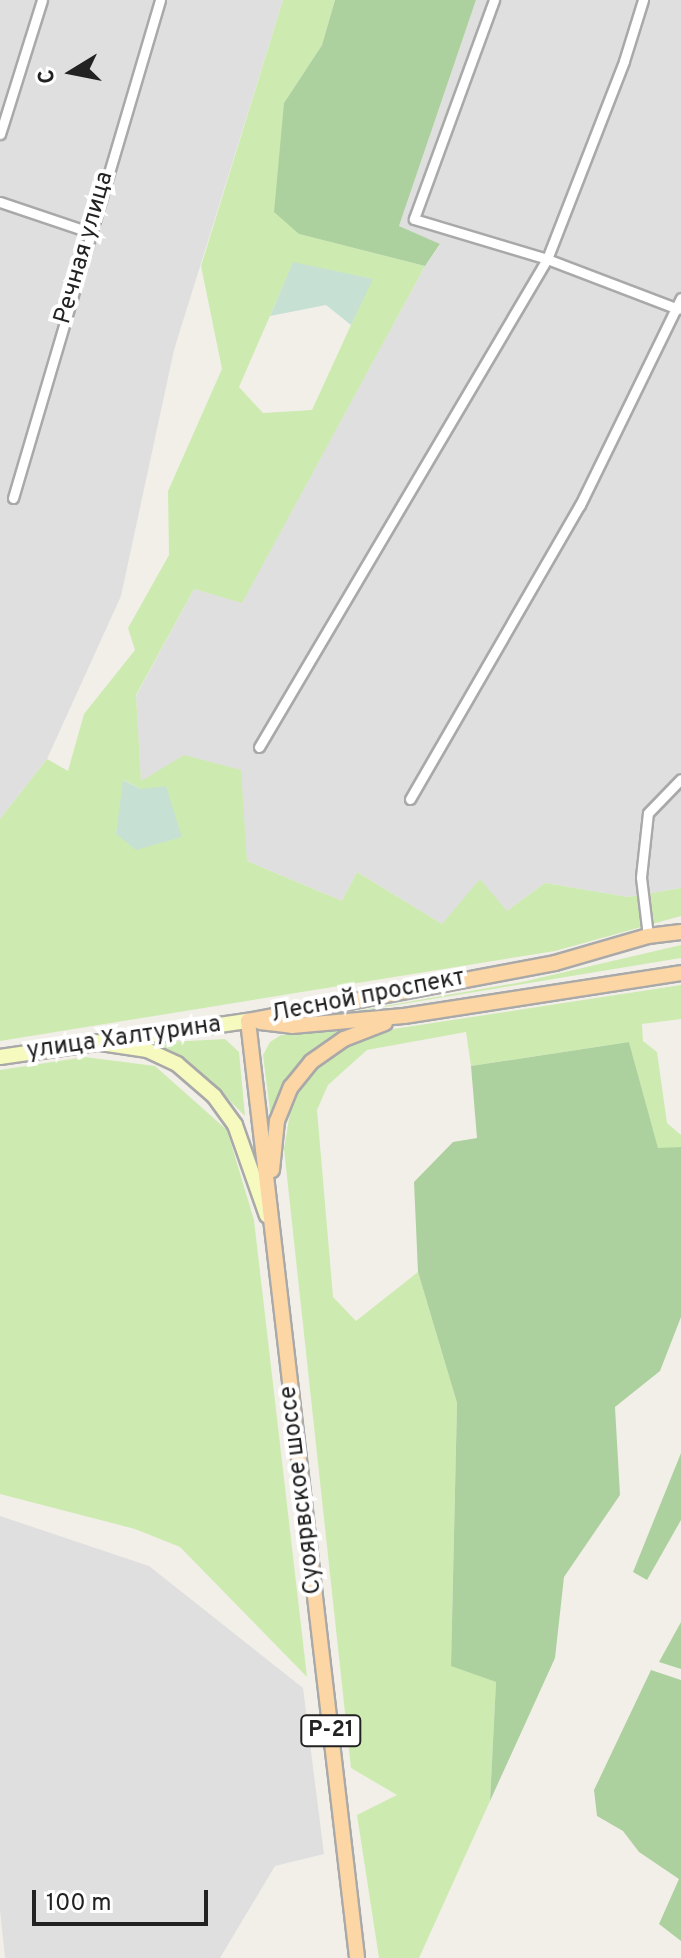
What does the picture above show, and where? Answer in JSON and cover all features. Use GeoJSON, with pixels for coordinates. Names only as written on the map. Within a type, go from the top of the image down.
{"type":"FeatureCollection","features":[{"type":"Feature","properties":{"kind":"main road","name":"Лесной проспект"},"geometry":{"type":"LineString","coordinates":[[248,1021],[555,963],[648,936],[681,932]]}},
{"type":"Feature","properties":{"kind":"main road","name":"Лесной проспект"},"geometry":{"type":"LineString","coordinates":[[248,1021],[292,1026],[404,1016],[681,973]]}},
{"type":"Feature","properties":{"kind":"main road"},"geometry":{"type":"LineString","coordinates":[[271,1227],[277,1121],[291,1087],[311,1062],[344,1039],[404,1016]]}},
{"type":"Feature","properties":{"kind":"main road","name":"улица Халтурина"},"geometry":{"type":"LineString","coordinates":[[0,1057],[248,1021]]}},
{"type":"Feature","properties":{"kind":"main road","name":"Суоярвское шоссе"},"geometry":{"type":"LineString","coordinates":[[248,1021],[357,1958]]}},
{"type":"Feature","properties":{"kind":"main road"},"geometry":{"type":"LineString","coordinates":[[94,1042],[147,1050],[177,1064],[214,1096],[235,1125],[271,1227]]}},
{"type":"Feature","properties":{"kind":"street"},"geometry":{"type":"LineString","coordinates":[[0,134],[42,0]]}},
{"type":"Feature","properties":{"kind":"street","name":"Речная улица"},"geometry":{"type":"LineString","coordinates":[[13,498],[89,232],[160,0]]}},
{"type":"Feature","properties":{"kind":"street"},"geometry":{"type":"LineString","coordinates":[[494,0],[414,219],[547,259],[678,309]]}},
{"type":"Feature","properties":{"kind":"street"},"geometry":{"type":"LineString","coordinates":[[259,747],[547,259],[624,61],[643,0]]}},
{"type":"Feature","properties":{"kind":"street"},"geometry":{"type":"LineString","coordinates":[[0,202],[89,232]]}},
{"type":"Feature","properties":{"kind":"street"},"geometry":{"type":"LineString","coordinates":[[410,799],[580,505],[681,298]]}},
{"type":"Feature","properties":{"kind":"street"},"geometry":{"type":"LineString","coordinates":[[648,936],[641,877],[648,813],[681,779]]}},
{"type":"Feature","properties":{"kind":"shaded area"},"geometry":{"type":"Polygon","coordinates":[[[0,0],[283,0],[174,350],[121,596],[47,759],[0,819],[0,0]]]}},
{"type":"Feature","properties":{"kind":"shaded area"},"geometry":{"type":"Polygon","coordinates":[[[476,0],[681,0],[681,888],[628,897],[545,883],[507,911],[442,924],[357,872],[342,901],[247,861],[141,782],[136,696],[194,589],[242,602],[425,266],[440,245],[399,226],[476,0]]]}},
{"type":"Feature","properties":{"kind":"shaded area"},"geometry":{"type":"Polygon","coordinates":[[[0,1516],[149,1566],[303,1688],[324,1854],[275,1866],[220,1958],[5,1958],[0,1910],[0,1516]]]}},
{"type":"Feature","properties":{"kind":"green space"},"geometry":{"type":"Polygon","coordinates":[[[283,0],[335,0],[322,45],[284,103],[299,234],[425,266],[242,603],[194,589],[136,695],[141,781],[184,755],[241,770],[247,861],[342,901],[357,872],[442,924],[480,879],[507,911],[545,883],[628,897],[681,888],[681,916],[555,951],[0,1041],[0,819],[47,759],[68,771],[84,714],[135,650],[128,628],[169,555],[168,491],[222,369],[201,266],[283,0]],[[293,263],[239,387],[263,413],[312,410],[372,279],[293,263]],[[124,780],[116,834],[141,789],[124,780]]]}},
{"type":"Feature","properties":{"kind":"green space"},"geometry":{"type":"Polygon","coordinates":[[[335,0],[476,0],[399,226],[440,244],[425,266],[299,234],[274,212],[284,103],[322,45],[335,0]]]}},
{"type":"Feature","properties":{"kind":"green space"},"geometry":{"type":"Polygon","coordinates":[[[293,262],[373,279],[351,325],[326,305],[270,316],[293,262]]]}},
{"type":"Feature","properties":{"kind":"green space"},"geometry":{"type":"Polygon","coordinates":[[[123,780],[141,789],[166,786],[182,837],[136,850],[116,834],[123,780]]]}},
{"type":"Feature","properties":{"kind":"green space"},"geometry":{"type":"Polygon","coordinates":[[[681,945],[681,958],[299,1021],[522,982],[681,945]]]}},
{"type":"Feature","properties":{"kind":"green space"},"geometry":{"type":"Polygon","coordinates":[[[681,985],[681,1019],[642,1024],[643,1041],[657,1052],[667,1123],[681,1135],[681,1147],[658,1149],[629,1042],[471,1066],[466,1032],[367,1050],[328,1085],[317,1110],[333,1297],[356,1321],[418,1272],[457,1403],[451,1665],[496,1682],[490,1801],[419,1958],[379,1958],[357,1815],[397,1795],[351,1768],[284,1149],[291,1107],[307,1078],[343,1048],[387,1030],[681,985]]]}},
{"type":"Feature","properties":{"kind":"green space"},"geometry":{"type":"Polygon","coordinates":[[[345,1030],[318,1046],[295,1072],[271,1119],[263,1055],[270,1042],[281,1035],[345,1030]]]}},
{"type":"Feature","properties":{"kind":"green space"},"geometry":{"type":"Polygon","coordinates":[[[225,1039],[239,1052],[245,1116],[219,1090],[150,1043],[225,1039]]]}},
{"type":"Feature","properties":{"kind":"green space"},"geometry":{"type":"Polygon","coordinates":[[[629,1042],[658,1148],[681,1147],[681,1317],[660,1371],[615,1407],[620,1495],[564,1577],[555,1658],[490,1801],[496,1682],[451,1666],[457,1403],[418,1272],[414,1182],[453,1142],[477,1138],[471,1066],[629,1042]]]}},
{"type":"Feature","properties":{"kind":"green space"},"geometry":{"type":"Polygon","coordinates":[[[85,1057],[155,1066],[227,1130],[254,1220],[307,1677],[180,1547],[135,1529],[0,1494],[0,1070],[85,1057]]]}},
{"type":"Feature","properties":{"kind":"green space"},"geometry":{"type":"Polygon","coordinates":[[[681,1453],[681,1520],[647,1580],[633,1572],[681,1453]]]}},
{"type":"Feature","properties":{"kind":"green space"},"geometry":{"type":"Polygon","coordinates":[[[681,1622],[681,1669],[659,1662],[681,1622]]]}},
{"type":"Feature","properties":{"kind":"green space"},"geometry":{"type":"Polygon","coordinates":[[[651,1670],[681,1680],[681,1941],[659,1924],[679,1879],[639,1852],[623,1831],[597,1816],[594,1790],[651,1670]]]}}]}
